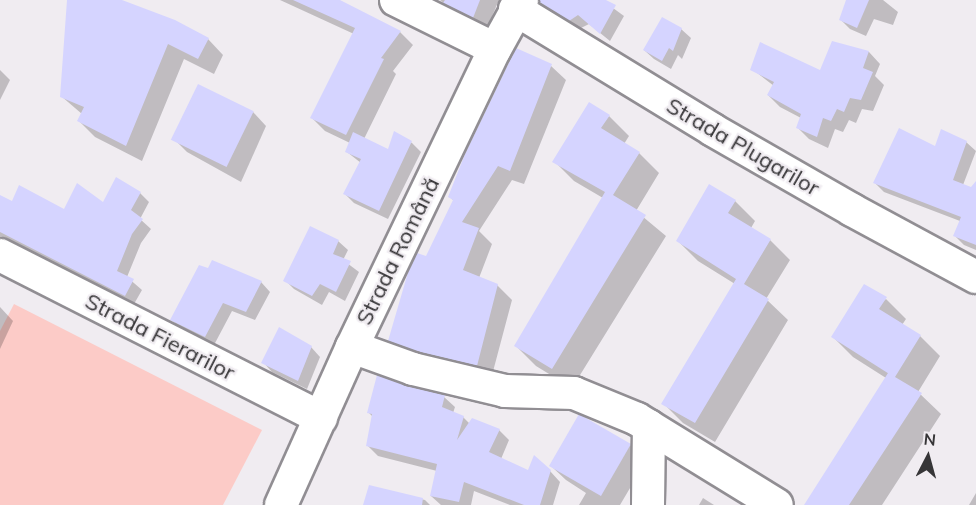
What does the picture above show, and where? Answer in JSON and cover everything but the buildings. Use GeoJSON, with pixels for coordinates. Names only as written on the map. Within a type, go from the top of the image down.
{"type":"FeatureCollection","features":[{"type":"Feature","properties":{"kind":"street"},"geometry":{"type":"LineString","coordinates":[[396,0],[495,49]]}},
{"type":"Feature","properties":{"kind":"street","name":"Strada Română"},"geometry":{"type":"LineString","coordinates":[[281,505],[352,347],[518,5]]}},
{"type":"Feature","properties":{"kind":"street","name":"Strada Plugarilor"},"geometry":{"type":"LineString","coordinates":[[518,5],[713,130],[852,210],[976,277]]}},
{"type":"Feature","properties":{"kind":"street","name":"Strada Fierarilor"},"geometry":{"type":"LineString","coordinates":[[0,255],[321,418]]}},
{"type":"Feature","properties":{"kind":"street"},"geometry":{"type":"LineString","coordinates":[[352,347],[413,369],[505,391],[574,393],[649,426],[777,505]]}},
{"type":"Feature","properties":{"kind":"street"},"geometry":{"type":"LineString","coordinates":[[648,505],[649,426]]}},
{"type":"Feature","properties":{"kind":"shaded area"},"geometry":{"type":"Polygon","coordinates":[[[14,304],[262,430],[223,505],[0,505],[0,331],[14,304]]]}}]}
